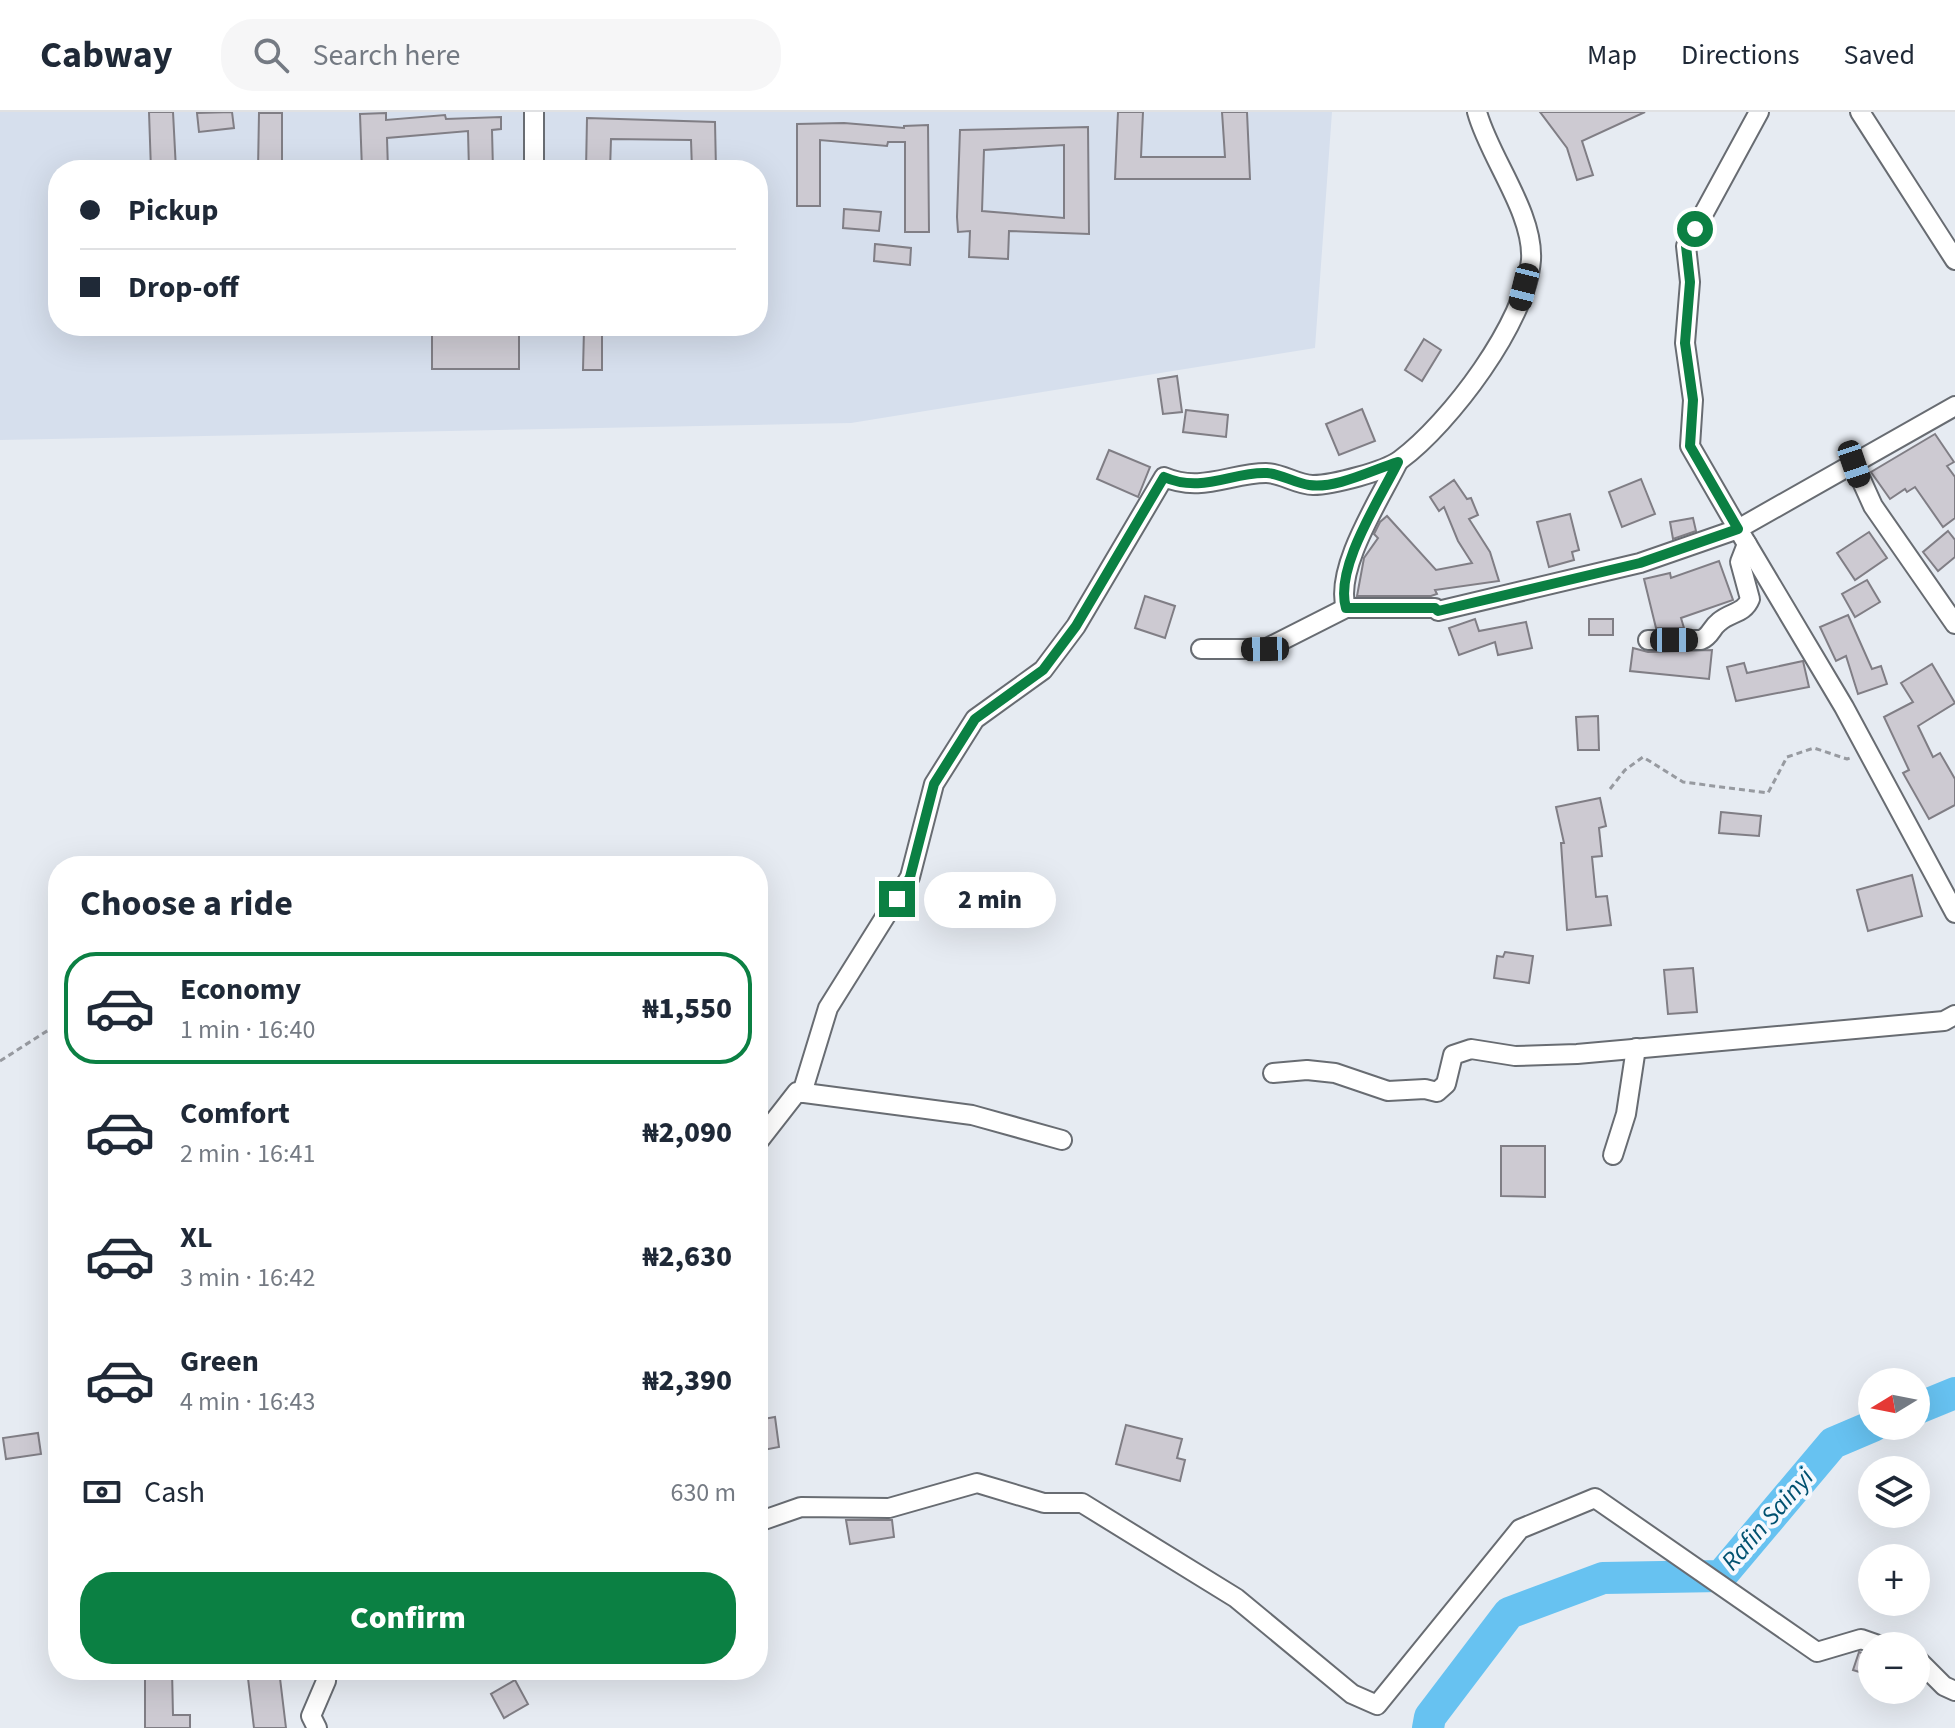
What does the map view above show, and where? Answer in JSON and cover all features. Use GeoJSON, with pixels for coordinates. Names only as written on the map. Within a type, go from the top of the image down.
{"type":"FeatureCollection","features":[{"type":"Feature","properties":{"kind":"street"},"geometry":{"type":"LineString","coordinates":[[534,112],[534,160]]}},
{"type":"Feature","properties":{"kind":"street"},"geometry":{"type":"LineString","coordinates":[[1346,608],[1342,595],[1352,556],[1398,462],[1444,421],[1517,314],[1531,260],[1528,232],[1482,132],[1477,112]]}},
{"type":"Feature","properties":{"kind":"street"},"geometry":{"type":"LineString","coordinates":[[1759,112],[1686,246],[1690,282],[1685,343],[1693,400],[1690,446],[1867,751],[1955,913]]}},
{"type":"Feature","properties":{"kind":"street"},"geometry":{"type":"LineString","coordinates":[[1860,112],[1955,260]]}},
{"type":"Feature","properties":{"kind":"street"},"geometry":{"type":"LineString","coordinates":[[1201,649],[1265,649],[1346,608],[1435,608],[1438,611],[1743,537],[1854,464],[1955,406]]}},
{"type":"Feature","properties":{"kind":"street"},"geometry":{"type":"LineString","coordinates":[[802,1093],[828,1008],[910,877],[934,784],[975,719],[1043,670],[1076,626],[1164,477],[1177,483],[1225,482],[1267,473],[1311,485],[1343,480],[1398,462]]}},
{"type":"Feature","properties":{"kind":"street"},"geometry":{"type":"LineString","coordinates":[[1854,464],[1873,506],[1955,624]]}},
{"type":"Feature","properties":{"kind":"street"},"geometry":{"type":"LineString","coordinates":[[1648,640],[1701,640],[1708,637],[1723,619],[1743,610],[1750,599],[1740,562],[1743,537]]}},
{"type":"Feature","properties":{"kind":"street"},"geometry":{"type":"LineString","coordinates":[[1273,1073],[1307,1070],[1335,1073],[1388,1091],[1425,1089],[1437,1092],[1446,1084],[1453,1055],[1471,1049],[1515,1056],[1636,1048],[1944,1021],[1955,1015]]}},
{"type":"Feature","properties":{"kind":"street"},"geometry":{"type":"LineString","coordinates":[[1613,1155],[1626,1114],[1636,1048]]}},
{"type":"Feature","properties":{"kind":"street"},"geometry":{"type":"LineString","coordinates":[[768,1129],[797,1092],[972,1115],[1062,1140]]}},
{"type":"Feature","properties":{"kind":"street"},"geometry":{"type":"LineString","coordinates":[[768,1519],[801,1507],[889,1508],[977,1483],[1044,1503],[1082,1503],[1236,1598],[1352,1694],[1377,1705],[1520,1529],[1595,1498],[1817,1652],[1858,1640]]}},
{"type":"Feature","properties":{"kind":"street"},"geometry":{"type":"LineString","coordinates":[[1930,1672],[1944,1686],[1955,1691]]}},
{"type":"Feature","properties":{"kind":"street"},"geometry":{"type":"LineString","coordinates":[[317,1728],[311,1716],[326,1680]]}},
{"type":"Feature","properties":{"kind":"path"},"geometry":{"type":"LineString","coordinates":[[1610,789],[1625,770],[1643,757],[1683,782],[1768,793],[1787,757],[1814,748],[1847,759],[1867,751]]}},
{"type":"Feature","properties":{"kind":"path"},"geometry":{"type":"LineString","coordinates":[[0,1061],[48,1030]]}},
{"type":"Feature","properties":{"kind":"shaded area"},"geometry":{"type":"Polygon","coordinates":[[[0,112],[1332,112],[1315,348],[851,423],[0,440],[0,112]]]}},
{"type":"Feature","properties":{"kind":"building"},"geometry":{"type":"Polygon","coordinates":[[[149,112],[173,112],[175,160],[151,160],[149,112]]]}},
{"type":"Feature","properties":{"kind":"building"},"geometry":{"type":"Polygon","coordinates":[[[232,112],[234,128],[199,132],[197,113],[232,112]]]}},
{"type":"Feature","properties":{"kind":"building"},"geometry":{"type":"Polygon","coordinates":[[[1118,112],[1143,112],[1141,157],[1225,157],[1222,112],[1247,112],[1250,179],[1115,179],[1118,112]]]}},
{"type":"Feature","properties":{"kind":"building"},"geometry":{"type":"Polygon","coordinates":[[[1540,112],[1645,112],[1582,141],[1593,175],[1577,180],[1567,148],[1540,112]]]}},
{"type":"Feature","properties":{"kind":"building"},"geometry":{"type":"Polygon","coordinates":[[[259,113],[282,113],[282,160],[258,160],[259,113]]]}},
{"type":"Feature","properties":{"kind":"building"},"geometry":{"type":"Polygon","coordinates":[[[386,113],[386,120],[445,115],[446,119],[501,117],[501,129],[492,130],[493,160],[469,160],[468,131],[387,138],[388,160],[362,160],[360,114],[386,113]]]}},
{"type":"Feature","properties":{"kind":"building"},"geometry":{"type":"Polygon","coordinates":[[[587,118],[715,122],[716,160],[692,160],[691,140],[611,139],[610,160],[586,160],[587,118]]]}},
{"type":"Feature","properties":{"kind":"building"},"geometry":{"type":"Polygon","coordinates":[[[844,123],[904,128],[928,125],[929,232],[905,232],[905,142],[888,142],[887,146],[820,140],[820,206],[797,206],[797,124],[844,123]]]}},
{"type":"Feature","properties":{"kind":"building"},"geometry":{"type":"Polygon","coordinates":[[[1088,127],[1089,234],[1009,231],[1008,259],[969,257],[970,231],[958,232],[960,130],[1088,127]],[[1064,145],[984,150],[982,211],[1064,218],[1064,145]]]}},
{"type":"Feature","properties":{"kind":"building"},"geometry":{"type":"Polygon","coordinates":[[[844,209],[881,212],[879,231],[843,228],[844,209]]]}},
{"type":"Feature","properties":{"kind":"building"},"geometry":{"type":"Polygon","coordinates":[[[875,244],[911,248],[910,265],[874,261],[875,244]]]}},
{"type":"Feature","properties":{"kind":"building"},"geometry":{"type":"Polygon","coordinates":[[[432,336],[519,336],[519,369],[432,369],[432,336]]]}},
{"type":"Feature","properties":{"kind":"building"},"geometry":{"type":"Polygon","coordinates":[[[584,336],[602,336],[602,370],[583,370],[584,336]]]}},
{"type":"Feature","properties":{"kind":"building"},"geometry":{"type":"Polygon","coordinates":[[[1424,339],[1441,350],[1422,381],[1405,370],[1424,339]]]}},
{"type":"Feature","properties":{"kind":"building"},"geometry":{"type":"Polygon","coordinates":[[[1177,376],[1182,412],[1163,414],[1158,379],[1177,376]]]}},
{"type":"Feature","properties":{"kind":"building"},"geometry":{"type":"Polygon","coordinates":[[[1362,409],[1375,441],[1339,455],[1326,424],[1362,409]]]}},
{"type":"Feature","properties":{"kind":"building"},"geometry":{"type":"Polygon","coordinates":[[[1186,410],[1228,415],[1226,437],[1183,432],[1186,410]]]}},
{"type":"Feature","properties":{"kind":"building"},"geometry":{"type":"Polygon","coordinates":[[[1935,434],[1954,462],[1947,466],[1955,477],[1955,518],[1943,527],[1915,487],[1907,492],[1905,489],[1890,499],[1871,472],[1935,434]]]}},
{"type":"Feature","properties":{"kind":"building"},"geometry":{"type":"Polygon","coordinates":[[[1109,450],[1150,467],[1138,497],[1097,479],[1109,450]]]}},
{"type":"Feature","properties":{"kind":"building"},"geometry":{"type":"Polygon","coordinates":[[[1641,479],[1655,514],[1622,527],[1609,492],[1641,479]]]}},
{"type":"Feature","properties":{"kind":"building"},"geometry":{"type":"Polygon","coordinates":[[[1454,480],[1467,499],[1471,498],[1478,515],[1469,519],[1490,552],[1499,581],[1435,590],[1437,594],[1431,596],[1357,596],[1364,558],[1378,538],[1374,534],[1380,522],[1387,516],[1436,570],[1472,563],[1458,541],[1444,507],[1439,511],[1430,497],[1454,480]]]}},
{"type":"Feature","properties":{"kind":"building"},"geometry":{"type":"Polygon","coordinates":[[[1570,514],[1579,550],[1572,552],[1574,560],[1549,567],[1537,522],[1570,514]]]}},
{"type":"Feature","properties":{"kind":"building"},"geometry":{"type":"Polygon","coordinates":[[[1693,518],[1696,531],[1673,539],[1670,522],[1693,518]]]}},
{"type":"Feature","properties":{"kind":"building"},"geometry":{"type":"Polygon","coordinates":[[[1948,531],[1955,540],[1955,557],[1938,571],[1923,552],[1948,531]]]}},
{"type":"Feature","properties":{"kind":"building"},"geometry":{"type":"Polygon","coordinates":[[[1869,532],[1887,558],[1855,580],[1837,553],[1869,532]]]}},
{"type":"Feature","properties":{"kind":"building"},"geometry":{"type":"Polygon","coordinates":[[[1719,561],[1733,600],[1681,618],[1684,628],[1656,628],[1644,579],[1670,573],[1671,578],[1719,561]]]}},
{"type":"Feature","properties":{"kind":"building"},"geometry":{"type":"Polygon","coordinates":[[[1867,580],[1880,602],[1855,617],[1842,594],[1867,580]]]}},
{"type":"Feature","properties":{"kind":"building"},"geometry":{"type":"Polygon","coordinates":[[[1145,596],[1175,606],[1165,638],[1135,628],[1145,596]]]}},
{"type":"Feature","properties":{"kind":"building"},"geometry":{"type":"Polygon","coordinates":[[[1848,615],[1872,669],[1881,666],[1887,684],[1858,694],[1846,656],[1836,661],[1820,627],[1848,615]]]}},
{"type":"Feature","properties":{"kind":"building"},"geometry":{"type":"Polygon","coordinates":[[[1475,619],[1479,631],[1526,622],[1532,648],[1498,655],[1495,642],[1459,655],[1449,628],[1475,619]]]}},
{"type":"Feature","properties":{"kind":"building"},"geometry":{"type":"Polygon","coordinates":[[[1589,619],[1613,619],[1613,635],[1589,635],[1589,619]]]}},
{"type":"Feature","properties":{"kind":"building"},"geometry":{"type":"Polygon","coordinates":[[[1633,648],[1648,652],[1712,650],[1709,679],[1630,671],[1633,648]]]}},
{"type":"Feature","properties":{"kind":"building"},"geometry":{"type":"Polygon","coordinates":[[[1803,661],[1809,687],[1736,701],[1727,667],[1744,663],[1747,673],[1803,661]]]}},
{"type":"Feature","properties":{"kind":"building"},"geometry":{"type":"Polygon","coordinates":[[[1932,664],[1955,703],[1918,726],[1933,757],[1940,753],[1955,779],[1955,805],[1929,819],[1903,773],[1909,770],[1884,717],[1913,702],[1901,683],[1932,664]]]}},
{"type":"Feature","properties":{"kind":"building"},"geometry":{"type":"Polygon","coordinates":[[[1598,716],[1599,750],[1578,750],[1576,717],[1598,716]]]}},
{"type":"Feature","properties":{"kind":"building"},"geometry":{"type":"Polygon","coordinates":[[[1600,798],[1606,826],[1599,828],[1602,856],[1592,857],[1596,897],[1607,896],[1611,925],[1567,930],[1561,843],[1564,843],[1556,807],[1600,798]]]}},
{"type":"Feature","properties":{"kind":"building"},"geometry":{"type":"Polygon","coordinates":[[[1721,812],[1761,816],[1759,836],[1719,833],[1721,812]]]}},
{"type":"Feature","properties":{"kind":"building"},"geometry":{"type":"Polygon","coordinates":[[[1912,875],[1922,916],[1868,931],[1857,890],[1912,875]]]}},
{"type":"Feature","properties":{"kind":"building"},"geometry":{"type":"Polygon","coordinates":[[[1505,952],[1533,956],[1529,983],[1494,978],[1497,956],[1503,957],[1505,952]]]}},
{"type":"Feature","properties":{"kind":"building"},"geometry":{"type":"Polygon","coordinates":[[[1693,968],[1697,1012],[1668,1014],[1664,970],[1693,968]]]}},
{"type":"Feature","properties":{"kind":"building"},"geometry":{"type":"Polygon","coordinates":[[[1501,1146],[1545,1146],[1545,1197],[1501,1196],[1501,1146]]]}},
{"type":"Feature","properties":{"kind":"building"},"geometry":{"type":"Polygon","coordinates":[[[775,1417],[779,1447],[768,1449],[768,1418],[775,1417]]]}},
{"type":"Feature","properties":{"kind":"building"},"geometry":{"type":"Polygon","coordinates":[[[1126,1425],[1182,1439],[1177,1458],[1185,1460],[1180,1481],[1116,1464],[1126,1425]]]}},
{"type":"Feature","properties":{"kind":"building"},"geometry":{"type":"Polygon","coordinates":[[[38,1433],[41,1454],[6,1459],[3,1438],[38,1433]]]}},
{"type":"Feature","properties":{"kind":"building"},"geometry":{"type":"Polygon","coordinates":[[[846,1520],[892,1520],[894,1537],[850,1544],[846,1520]]]}},
{"type":"Feature","properties":{"kind":"building"},"geometry":{"type":"Polygon","coordinates":[[[1858,1655],[1858,1672],[1853,1670],[1858,1655]]]}},
{"type":"Feature","properties":{"kind":"building"},"geometry":{"type":"Polygon","coordinates":[[[145,1680],[172,1680],[173,1715],[190,1715],[190,1728],[145,1728],[145,1680]]]}},
{"type":"Feature","properties":{"kind":"building"},"geometry":{"type":"Polygon","coordinates":[[[248,1680],[280,1680],[286,1728],[254,1728],[248,1680]]]}},
{"type":"Feature","properties":{"kind":"building"},"geometry":{"type":"Polygon","coordinates":[[[515,1680],[528,1704],[504,1718],[491,1694],[515,1680]]]}},
{"type":"Feature","properties":{"kind":"waterway","name":"Rafin Sainyi"},"geometry":{"type":"LineString","coordinates":[[1930,1403],[1955,1393]]}},
{"type":"Feature","properties":{"kind":"waterway","name":"Rafin Sainyi"},"geometry":{"type":"LineString","coordinates":[[1428,1728],[1430,1717],[1509,1613],[1603,1578],[1721,1576],[1833,1443],[1858,1432]]}},
{"type":"Feature","properties":{"kind":"route"},"geometry":{"type":"LineString","coordinates":[[897,899],[910,877],[934,784],[975,719],[1043,670],[1076,626],[1164,477],[1177,483],[1225,482],[1267,473],[1311,485],[1343,480],[1398,462],[1352,556],[1342,595],[1346,608],[1435,608],[1438,611],[1640,563],[1738,529],[1690,446],[1693,400],[1685,343],[1690,282],[1686,246],[1695,229]]}}]}
